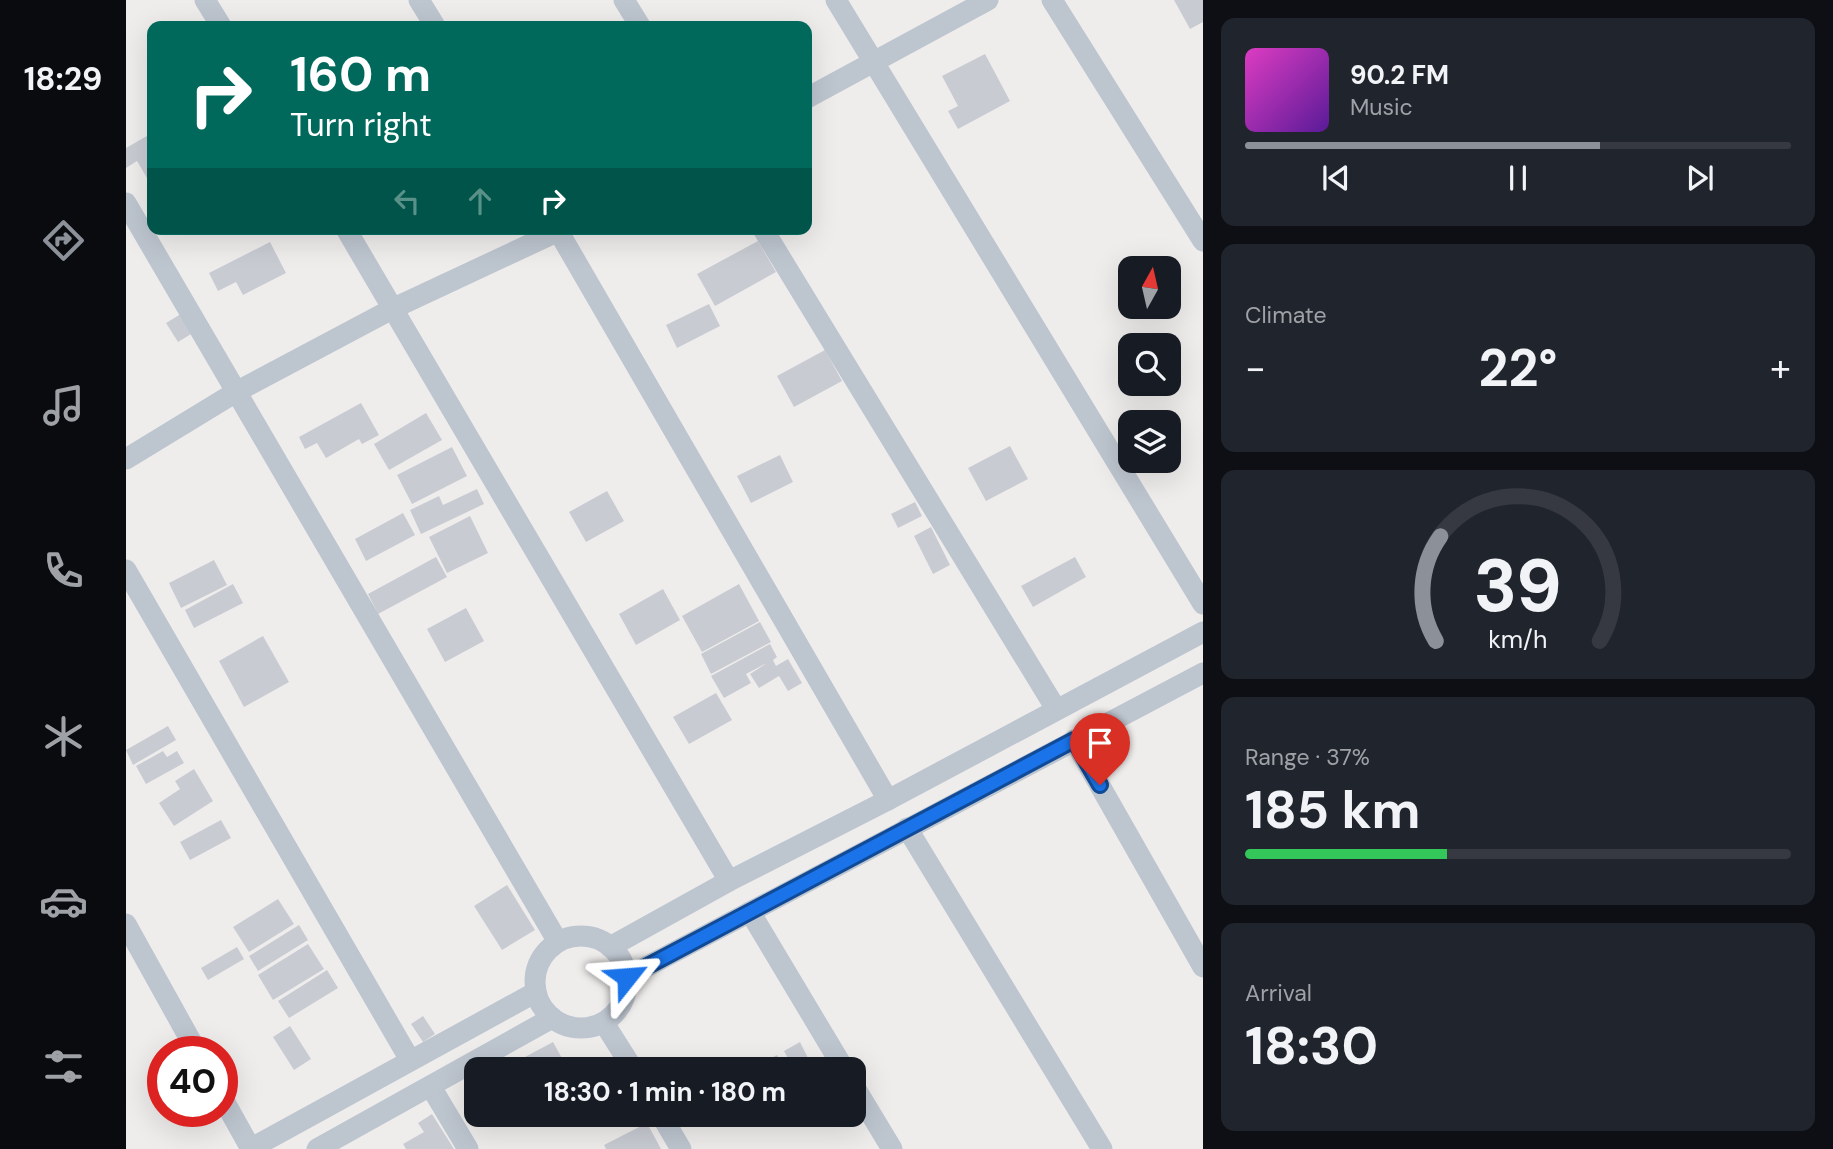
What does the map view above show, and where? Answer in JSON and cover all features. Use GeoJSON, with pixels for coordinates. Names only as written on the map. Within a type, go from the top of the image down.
{"type":"FeatureCollection","features":[{"type":"Feature","properties":{"kind":"street"},"geometry":{"type":"LineString","coordinates":[[205,0],[218,21]]}},
{"type":"Feature","properties":{"kind":"street"},"geometry":{"type":"LineString","coordinates":[[419,0],[432,21]]}},
{"type":"Feature","properties":{"kind":"street"},"geometry":{"type":"LineString","coordinates":[[624,0],[636,21]]}},
{"type":"Feature","properties":{"kind":"street"},"geometry":{"type":"LineString","coordinates":[[836,0],[1203,604]]}},
{"type":"Feature","properties":{"kind":"street"},"geometry":{"type":"LineString","coordinates":[[812,95],[988,0]]}},
{"type":"Feature","properties":{"kind":"street"},"geometry":{"type":"LineString","coordinates":[[1052,0],[1203,241]]}},
{"type":"Feature","properties":{"kind":"street"},"geometry":{"type":"LineString","coordinates":[[126,203],[558,942]]}},
{"type":"Feature","properties":{"kind":"street"},"geometry":{"type":"LineString","coordinates":[[350,235],[729,881]]}},
{"type":"Feature","properties":{"kind":"street"},"geometry":{"type":"LineString","coordinates":[[126,459],[236,393],[394,308],[549,235]]}},
{"type":"Feature","properties":{"kind":"street"},"geometry":{"type":"LineString","coordinates":[[563,235],[888,800]]}},
{"type":"Feature","properties":{"kind":"street"},"geometry":{"type":"LineString","coordinates":[[766,235],[1056,709]]}},
{"type":"Feature","properties":{"kind":"street"},"geometry":{"type":"LineString","coordinates":[[126,570],[410,1060]]}},
{"type":"Feature","properties":{"kind":"street"},"geometry":{"type":"LineString","coordinates":[[610,947],[729,881],[888,800],[1203,632]]}},
{"type":"Feature","properties":{"kind":"street"},"geometry":{"type":"LineString","coordinates":[[627,977],[1203,673]]}},
{"type":"Feature","properties":{"kind":"street"},"geometry":{"type":"LineString","coordinates":[[1074,740],[1203,967]]}},
{"type":"Feature","properties":{"kind":"street"},"geometry":{"type":"LineString","coordinates":[[907,828],[1102,1149]]}},
{"type":"Feature","properties":{"kind":"street"},"geometry":{"type":"LineString","coordinates":[[750,912],[837,1057]]}},
{"type":"Feature","properties":{"kind":"street"},"geometry":{"type":"LineString","coordinates":[[126,924],[188,1036]]}},
{"type":"Feature","properties":{"kind":"street"},"geometry":{"type":"LineString","coordinates":[[573,937],[589,937],[610,947],[625,966],[627,977],[625,998],[617,1012],[604,1023],[589,1028],[573,1028],[545,1012],[536,992],[537,967],[545,953],[558,942],[573,937]]}},
{"type":"Feature","properties":{"kind":"street"},"geometry":{"type":"LineString","coordinates":[[238,1127],[250,1149],[536,992]]}},
{"type":"Feature","properties":{"kind":"street"},"geometry":{"type":"LineString","coordinates":[[317,1149],[552,1018]]}},
{"type":"Feature","properties":{"kind":"street"},"geometry":{"type":"LineString","coordinates":[[604,1023],[625,1057]]}},
{"type":"Feature","properties":{"kind":"street"},"geometry":{"type":"LineString","coordinates":[[431,1087],[468,1149]]}},
{"type":"Feature","properties":{"kind":"street"},"geometry":{"type":"LineString","coordinates":[[866,1106],[892,1149]]}},
{"type":"Feature","properties":{"kind":"street"},"geometry":{"type":"LineString","coordinates":[[667,1127],[681,1149]]}},
{"type":"Feature","properties":{"kind":"building"},"geometry":{"type":"Polygon","coordinates":[[[1174,0],[1203,0],[1203,22],[1190,29],[1174,0]]]}},
{"type":"Feature","properties":{"kind":"building"},"geometry":{"type":"Polygon","coordinates":[[[985,54],[1010,101],[958,129],[948,111],[958,106],[942,76],[985,54]]]}},
{"type":"Feature","properties":{"kind":"building"},"geometry":{"type":"Polygon","coordinates":[[[147,136],[147,178],[137,161],[126,168],[126,148],[147,136]]]}},
{"type":"Feature","properties":{"kind":"building"},"geometry":{"type":"Polygon","coordinates":[[[758,241],[776,272],[715,306],[697,274],[758,241]]]}},
{"type":"Feature","properties":{"kind":"building"},"geometry":{"type":"Polygon","coordinates":[[[270,242],[286,273],[243,295],[236,282],[218,291],[209,273],[270,242]]]}},
{"type":"Feature","properties":{"kind":"building"},"geometry":{"type":"Polygon","coordinates":[[[709,304],[720,326],[677,348],[666,325],[709,304]]]}},
{"type":"Feature","properties":{"kind":"building"},"geometry":{"type":"Polygon","coordinates":[[[184,312],[196,331],[178,342],[166,323],[184,312]]]}},
{"type":"Feature","properties":{"kind":"building"},"geometry":{"type":"Polygon","coordinates":[[[825,350],[842,381],[794,407],[777,376],[825,350]]]}},
{"type":"Feature","properties":{"kind":"building"},"geometry":{"type":"Polygon","coordinates":[[[361,403],[379,435],[362,444],[359,439],[326,458],[317,443],[305,449],[299,437],[361,403]]]}},
{"type":"Feature","properties":{"kind":"building"},"geometry":{"type":"Polygon","coordinates":[[[426,413],[442,440],[389,470],[374,444],[426,413]]]}},
{"type":"Feature","properties":{"kind":"building"},"geometry":{"type":"Polygon","coordinates":[[[1010,446],[1028,479],[986,501],[968,468],[1010,446]]]}},
{"type":"Feature","properties":{"kind":"building"},"geometry":{"type":"Polygon","coordinates":[[[452,447],[467,476],[412,504],[397,475],[452,447]]]}},
{"type":"Feature","properties":{"kind":"building"},"geometry":{"type":"Polygon","coordinates":[[[780,455],[793,482],[751,503],[737,476],[780,455]]]}},
{"type":"Feature","properties":{"kind":"building"},"geometry":{"type":"Polygon","coordinates":[[[477,489],[484,504],[421,534],[410,510],[439,496],[443,505],[477,489]]]}},
{"type":"Feature","properties":{"kind":"building"},"geometry":{"type":"Polygon","coordinates":[[[607,491],[624,521],[586,542],[569,512],[607,491]]]}},
{"type":"Feature","properties":{"kind":"building"},"geometry":{"type":"Polygon","coordinates":[[[915,502],[922,516],[898,528],[891,514],[915,502]]]}},
{"type":"Feature","properties":{"kind":"building"},"geometry":{"type":"Polygon","coordinates":[[[403,513],[415,535],[366,561],[355,539],[403,513]]]}},
{"type":"Feature","properties":{"kind":"building"},"geometry":{"type":"Polygon","coordinates":[[[470,516],[488,553],[447,573],[429,537],[470,516]]]}},
{"type":"Feature","properties":{"kind":"building"},"geometry":{"type":"Polygon","coordinates":[[[931,527],[950,565],[933,574],[914,536],[931,527]]]}},
{"type":"Feature","properties":{"kind":"building"},"geometry":{"type":"Polygon","coordinates":[[[436,557],[447,577],[378,614],[368,594],[436,557]]]}},
{"type":"Feature","properties":{"kind":"building"},"geometry":{"type":"Polygon","coordinates":[[[1075,557],[1086,577],[1033,607],[1021,586],[1075,557]]]}},
{"type":"Feature","properties":{"kind":"building"},"geometry":{"type":"Polygon","coordinates":[[[214,560],[227,585],[181,608],[169,583],[214,560]]]}},
{"type":"Feature","properties":{"kind":"building"},"geometry":{"type":"Polygon","coordinates":[[[233,584],[243,603],[194,628],[185,610],[233,584]]]}},
{"type":"Feature","properties":{"kind":"building"},"geometry":{"type":"Polygon","coordinates":[[[739,584],[759,621],[702,652],[682,616],[739,584]]]}},
{"type":"Feature","properties":{"kind":"building"},"geometry":{"type":"Polygon","coordinates":[[[663,589],[680,620],[636,645],[619,614],[663,589]]]}},
{"type":"Feature","properties":{"kind":"building"},"geometry":{"type":"Polygon","coordinates":[[[466,608],[484,641],[445,662],[427,629],[466,608]]]}},
{"type":"Feature","properties":{"kind":"building"},"geometry":{"type":"Polygon","coordinates":[[[760,622],[771,642],[711,674],[701,654],[760,622]]]}},
{"type":"Feature","properties":{"kind":"building"},"geometry":{"type":"Polygon","coordinates":[[[263,636],[289,682],[244,707],[219,661],[263,636]]]}},
{"type":"Feature","properties":{"kind":"building"},"geometry":{"type":"Polygon","coordinates":[[[770,644],[777,657],[773,660],[776,666],[788,659],[802,683],[788,691],[779,676],[759,688],[750,674],[767,663],[746,674],[751,683],[724,698],[711,676],[770,644]]]}},
{"type":"Feature","properties":{"kind":"building"},"geometry":{"type":"Polygon","coordinates":[[[716,693],[732,720],[689,744],[673,717],[716,693]]]}},
{"type":"Feature","properties":{"kind":"building"},"geometry":{"type":"Polygon","coordinates":[[[168,726],[176,740],[133,765],[126,750],[168,726]]]}},
{"type":"Feature","properties":{"kind":"building"},"geometry":{"type":"Polygon","coordinates":[[[163,751],[167,757],[177,751],[184,763],[146,784],[136,766],[163,751]]]}},
{"type":"Feature","properties":{"kind":"building"},"geometry":{"type":"Polygon","coordinates":[[[194,769],[213,801],[174,826],[159,803],[180,789],[175,781],[194,769]]]}},
{"type":"Feature","properties":{"kind":"building"},"geometry":{"type":"Polygon","coordinates":[[[221,820],[231,838],[190,860],[180,842],[221,820]]]}},
{"type":"Feature","properties":{"kind":"building"},"geometry":{"type":"Polygon","coordinates":[[[507,885],[535,930],[502,950],[474,906],[507,885]]]}},
{"type":"Feature","properties":{"kind":"building"},"geometry":{"type":"Polygon","coordinates":[[[278,899],[294,924],[249,952],[233,927],[278,899]]]}},
{"type":"Feature","properties":{"kind":"building"},"geometry":{"type":"Polygon","coordinates":[[[299,925],[308,940],[258,971],[249,956],[299,925]]]}},
{"type":"Feature","properties":{"kind":"building"},"geometry":{"type":"Polygon","coordinates":[[[308,944],[324,969],[273,1000],[258,975],[308,944]]]}},
{"type":"Feature","properties":{"kind":"building"},"geometry":{"type":"Polygon","coordinates":[[[237,947],[244,959],[208,980],[201,968],[237,947]]]}},
{"type":"Feature","properties":{"kind":"building"},"geometry":{"type":"Polygon","coordinates":[[[327,970],[338,988],[289,1018],[278,1001],[327,970]]]}},
{"type":"Feature","properties":{"kind":"building"},"geometry":{"type":"Polygon","coordinates":[[[423,1016],[435,1034],[423,1042],[411,1024],[423,1016]]]}},
{"type":"Feature","properties":{"kind":"building"},"geometry":{"type":"Polygon","coordinates":[[[290,1026],[311,1059],[294,1070],[273,1037],[290,1026]]]}},
{"type":"Feature","properties":{"kind":"building"},"geometry":{"type":"Polygon","coordinates":[[[553,1042],[561,1057],[525,1057],[553,1042]]]}},
{"type":"Feature","properties":{"kind":"building"},"geometry":{"type":"Polygon","coordinates":[[[800,1042],[808,1057],[787,1057],[784,1051],[800,1042]]]}},
{"type":"Feature","properties":{"kind":"building"},"geometry":{"type":"Polygon","coordinates":[[[432,1114],[454,1149],[406,1149],[403,1144],[424,1132],[418,1123],[432,1114]]]}},
{"type":"Feature","properties":{"kind":"building"},"geometry":{"type":"Polygon","coordinates":[[[639,1127],[649,1127],[661,1149],[606,1149],[604,1145],[639,1127]]]}},
{"type":"Feature","properties":{"kind":"route"},"geometry":{"type":"LineString","coordinates":[[627,977],[1074,740],[1100,785]]}}]}
